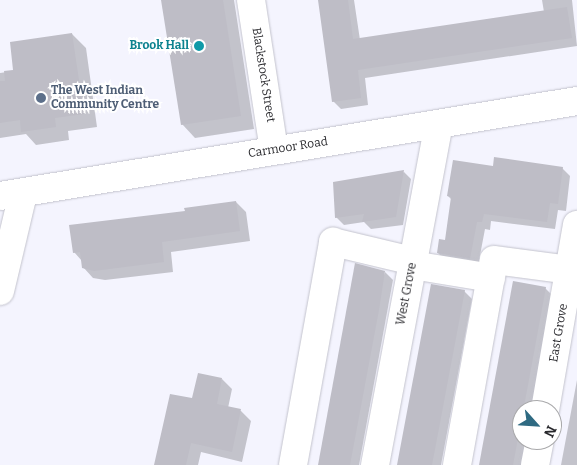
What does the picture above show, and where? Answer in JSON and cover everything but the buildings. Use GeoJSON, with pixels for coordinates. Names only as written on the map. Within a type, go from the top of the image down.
{"type":"FeatureCollection","features":[{"type":"Feature","properties":{"kind":"street","name":"Blackstock Street"},"geometry":{"type":"LineString","coordinates":[[251,0],[274,150]]}},
{"type":"Feature","properties":{"kind":"street","name":"Carmoor Road"},"geometry":{"type":"LineString","coordinates":[[11,195],[577,101]]}},
{"type":"Feature","properties":{"kind":"street","name":"West Grove"},"geometry":{"type":"LineString","coordinates":[[375,465],[438,124]]}},
{"type":"Feature","properties":{"kind":"street"},"geometry":{"type":"LineString","coordinates":[[0,291],[11,195]]}},
{"type":"Feature","properties":{"kind":"street","name":"East Grove"},"geometry":{"type":"LineString","coordinates":[[548,400],[571,307],[570,270],[577,225]]}},
{"type":"Feature","properties":{"kind":"street"},"geometry":{"type":"LineString","coordinates":[[292,465],[333,242],[413,263],[491,278]]}},
{"type":"Feature","properties":{"kind":"street"},"geometry":{"type":"LineString","coordinates":[[457,465],[494,260],[570,270]]}},
{"type":"Feature","properties":{"kind":"street"},"geometry":{"type":"LineString","coordinates":[[535,465],[538,450]]}},
{"type":"Feature","properties":{"kind":"place","name":"Brook Hall"},"geometry":{"type":"Point","coordinates":[199,46]}},
{"type":"Feature","properties":{"kind":"place","name":"The West Indian Community Centre"},"geometry":{"type":"Point","coordinates":[41,98]}}]}
